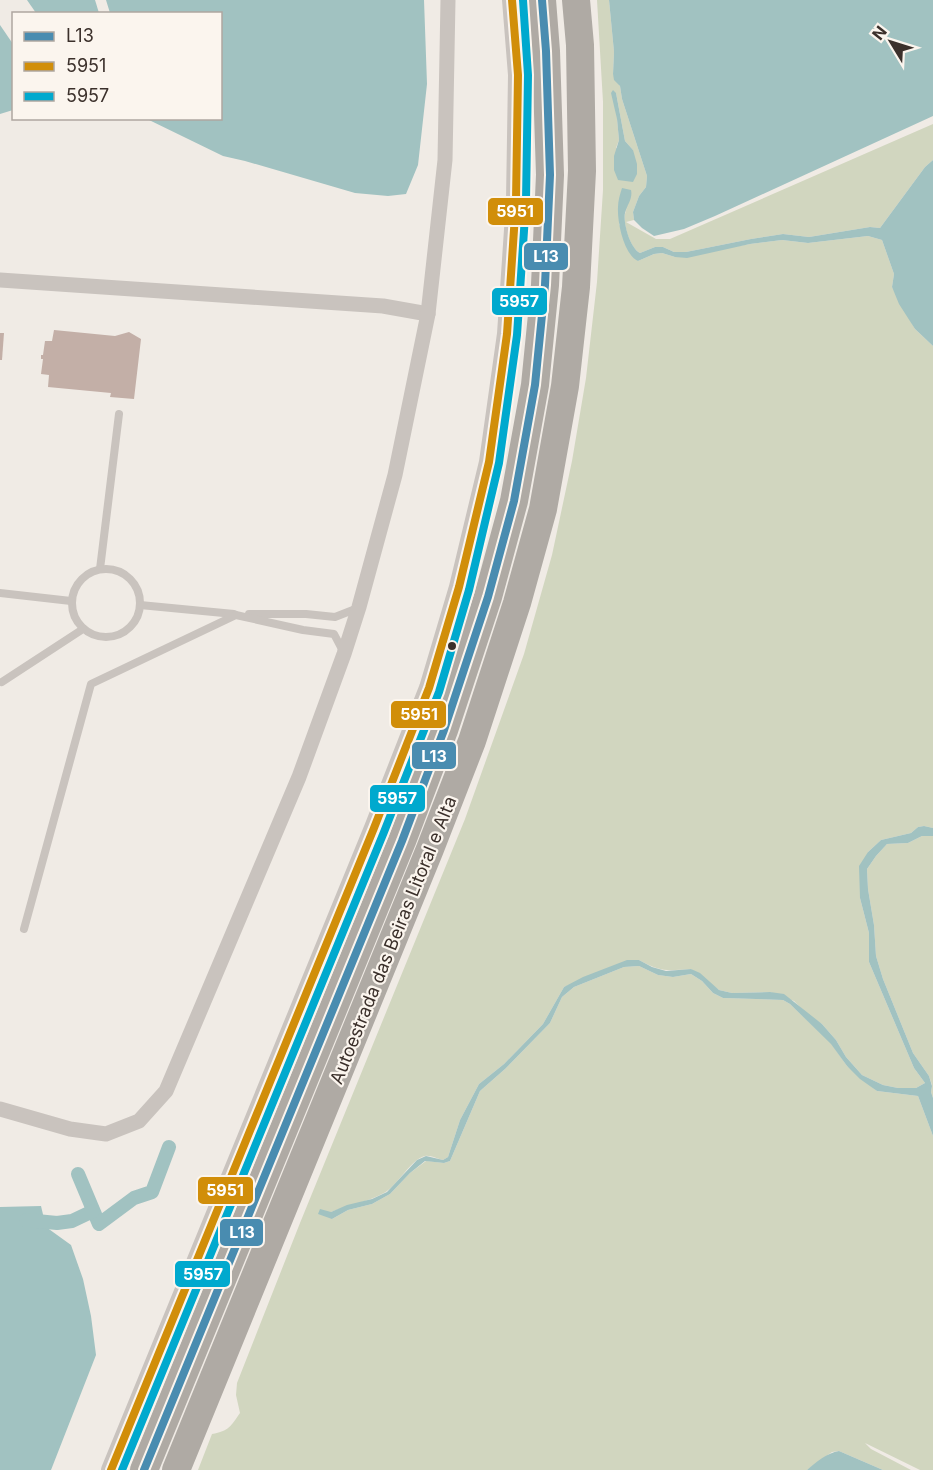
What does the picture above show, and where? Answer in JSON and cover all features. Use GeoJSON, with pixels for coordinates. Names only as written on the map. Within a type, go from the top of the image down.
{"type":"FeatureCollection","features":[{"type":"Feature","properties":{"kind":"highway","name":"Autoestrada das Beiras Litoral e Alta"},"geometry":{"type":"LineString","coordinates":[[144,1470],[402,841],[444,730],[488,597],[514,501],[535,385],[545,285],[550,176],[542,0]]}},
{"type":"Feature","properties":{"kind":"highway","name":"Autoestrada das Beiras Litoral e Alta"},"geometry":{"type":"LineString","coordinates":[[176,1470],[435,838],[472,741],[518,603],[543,509],[565,386],[576,288],[582,171],[580,45],[576,0]]}},
{"type":"Feature","properties":{"kind":"street"},"geometry":{"type":"LineString","coordinates":[[0,1109],[70,1129],[106,1134],[139,1121],[166,1091],[299,777],[359,608],[395,475],[428,314],[445,160],[448,0]]}},
{"type":"Feature","properties":{"kind":"street"},"geometry":{"type":"LineString","coordinates":[[111,1470],[374,828],[429,688],[459,587],[489,462],[507,334],[516,200],[518,75],[512,0]]}},
{"type":"Feature","properties":{"kind":"street"},"geometry":{"type":"LineString","coordinates":[[0,279],[383,306],[428,314]]}},
{"type":"Feature","properties":{"kind":"lane"},"geometry":{"type":"LineString","coordinates":[[100,569],[119,414]]}},
{"type":"Feature","properties":{"kind":"lane"},"geometry":{"type":"LineString","coordinates":[[100,569],[116,570],[129,578],[138,590],[140,605],[136,620],[126,632],[111,637],[96,636],[83,629],[74,616],[71,601],[76,586],[86,575],[100,569]]}},
{"type":"Feature","properties":{"kind":"lane"},"geometry":{"type":"LineString","coordinates":[[0,593],[71,601]]}},
{"type":"Feature","properties":{"kind":"lane"},"geometry":{"type":"LineString","coordinates":[[140,605],[236,615],[303,630],[334,634],[344,654]]}},
{"type":"Feature","properties":{"kind":"lane"},"geometry":{"type":"LineString","coordinates":[[24,928],[91,684],[236,615],[306,614],[335,617],[359,608]]}},
{"type":"Feature","properties":{"kind":"lane"},"geometry":{"type":"LineString","coordinates":[[2,682],[83,629]]}},
{"type":"Feature","properties":{"kind":"green space"},"geometry":{"type":"Polygon","coordinates":[[[597,0],[609,0],[614,52],[613,74],[620,86],[622,99],[647,176],[646,187],[639,196],[633,212],[634,220],[626,222],[656,239],[670,239],[933,124],[933,160],[925,167],[880,228],[870,227],[809,237],[783,234],[686,252],[674,252],[663,247],[655,247],[640,253],[630,241],[626,229],[625,214],[627,208],[619,224],[638,261],[654,254],[662,253],[675,257],[782,240],[808,243],[868,236],[882,240],[894,274],[892,287],[915,329],[933,346],[933,828],[918,827],[911,833],[881,840],[868,852],[860,898],[869,933],[869,962],[914,1068],[925,1083],[916,1088],[898,1088],[883,1085],[862,1075],[822,1024],[808,1015],[794,1001],[770,992],[732,993],[719,990],[691,969],[664,970],[639,960],[564,987],[543,1024],[504,1064],[479,1084],[460,1120],[448,1157],[443,1160],[427,1156],[420,1158],[384,1193],[331,1212],[332,1219],[348,1210],[372,1204],[390,1194],[410,1173],[426,1161],[444,1163],[450,1161],[480,1091],[550,1023],[562,997],[574,987],[624,967],[639,966],[658,975],[673,977],[691,974],[702,981],[713,993],[723,998],[783,1000],[831,1043],[847,1066],[877,1091],[918,1096],[933,1136],[933,1470],[920,1470],[865,1443],[871,1449],[911,1470],[883,1470],[839,1451],[832,1452],[807,1470],[198,1470],[212,1434],[229,1427],[240,1413],[236,1395],[237,1383],[465,819],[524,654],[552,555],[572,461],[586,378],[597,282],[603,190],[603,102],[597,0]],[[616,93],[619,140],[616,148],[633,150],[625,141],[616,93]]]}},
{"type":"Feature","properties":{"kind":"green space"},"geometry":{"type":"Polygon","coordinates":[[[922,836],[933,836],[933,1098],[929,1076],[913,1053],[876,956],[867,869],[887,844],[908,843],[922,836]]]}},
{"type":"Feature","properties":{"kind":"water"},"geometry":{"type":"Polygon","coordinates":[[[27,0],[95,0],[99,12],[35,12],[27,0]]]}},
{"type":"Feature","properties":{"kind":"water"},"geometry":{"type":"Polygon","coordinates":[[[106,0],[424,0],[427,84],[418,165],[406,194],[388,196],[355,193],[223,156],[149,120],[222,120],[222,12],[110,12],[106,0]]]}},
{"type":"Feature","properties":{"kind":"water"},"geometry":{"type":"Polygon","coordinates":[[[609,0],[933,0],[933,116],[715,216],[684,229],[654,236],[634,220],[633,212],[639,196],[646,187],[647,176],[622,99],[620,86],[614,80],[609,0]]]}},
{"type":"Feature","properties":{"kind":"water"},"geometry":{"type":"Polygon","coordinates":[[[0,25],[12,43],[12,110],[0,114],[0,25]]]}},
{"type":"Feature","properties":{"kind":"water"},"geometry":{"type":"Polygon","coordinates":[[[613,90],[616,93],[625,141],[633,150],[637,164],[637,174],[633,182],[618,180],[614,170],[614,156],[619,140],[611,93],[613,90]]]}},
{"type":"Feature","properties":{"kind":"water"},"geometry":{"type":"Polygon","coordinates":[[[933,160],[933,346],[915,329],[899,304],[892,287],[894,274],[882,240],[868,236],[808,243],[782,240],[750,244],[687,258],[662,253],[654,254],[638,261],[633,258],[625,245],[620,229],[618,205],[622,188],[631,190],[625,223],[630,241],[640,253],[655,247],[663,247],[674,252],[686,252],[783,234],[809,237],[870,227],[880,228],[925,167],[933,160]]]}},
{"type":"Feature","properties":{"kind":"water"},"geometry":{"type":"Polygon","coordinates":[[[918,827],[933,828],[933,836],[922,836],[908,843],[887,844],[867,869],[876,956],[913,1053],[929,1076],[933,1098],[933,1136],[918,1096],[877,1091],[860,1079],[831,1044],[783,1000],[723,998],[713,993],[702,981],[691,974],[673,977],[658,975],[639,966],[624,967],[574,987],[562,997],[550,1023],[480,1091],[450,1161],[444,1163],[425,1161],[390,1194],[372,1204],[348,1210],[332,1219],[318,1214],[320,1209],[331,1212],[387,1192],[417,1160],[426,1156],[443,1160],[448,1157],[460,1120],[479,1084],[504,1064],[543,1024],[564,987],[627,960],[639,960],[666,971],[691,969],[700,973],[719,990],[732,993],[784,994],[822,1024],[862,1075],[883,1085],[898,1088],[916,1088],[925,1083],[914,1068],[869,962],[869,933],[860,898],[859,866],[868,852],[881,840],[911,833],[918,827]]]}},
{"type":"Feature","properties":{"kind":"water"},"geometry":{"type":"Polygon","coordinates":[[[41,1206],[46,1227],[71,1245],[83,1279],[96,1355],[51,1470],[0,1470],[0,1207],[41,1206]]]}},
{"type":"Feature","properties":{"kind":"water"},"geometry":{"type":"Polygon","coordinates":[[[839,1451],[883,1470],[807,1470],[826,1456],[839,1451]]]}},
{"type":"Feature","properties":{"kind":"building"},"geometry":{"type":"Polygon","coordinates":[[[54,330],[115,336],[129,332],[141,339],[134,399],[110,397],[111,393],[48,387],[49,375],[41,374],[43,359],[41,355],[43,355],[45,341],[52,341],[54,330]]]}},
{"type":"Feature","properties":{"kind":"building"},"geometry":{"type":"Polygon","coordinates":[[[0,333],[4,333],[2,360],[0,360],[0,333]]]}},
{"type":"Feature","properties":{"kind":"waterway"},"geometry":{"type":"LineString","coordinates":[[78,1174],[99,1224],[134,1198],[152,1192],[169,1147]]}},
{"type":"Feature","properties":{"kind":"waterway"},"geometry":{"type":"LineString","coordinates":[[26,1220],[57,1223],[72,1221],[93,1211]]}},
{"type":"Feature","properties":{"kind":"transit line","name":"5951"},"geometry":{"type":"LineString","coordinates":[[111,1470],[374,828],[429,688],[459,587],[489,462],[507,334],[516,200],[518,75],[512,0]]}},
{"type":"Feature","properties":{"kind":"transit line","name":"5957"},"geometry":{"type":"LineString","coordinates":[[122,1470],[384,832],[439,692],[469,590],[499,463],[517,335],[526,201],[528,75],[523,0]]}},
{"type":"Feature","properties":{"kind":"transit line","name":"L13"},"geometry":{"type":"LineString","coordinates":[[144,1470],[402,841],[444,730],[488,597],[514,501],[535,385],[545,285],[550,175],[542,0]]}}]}
